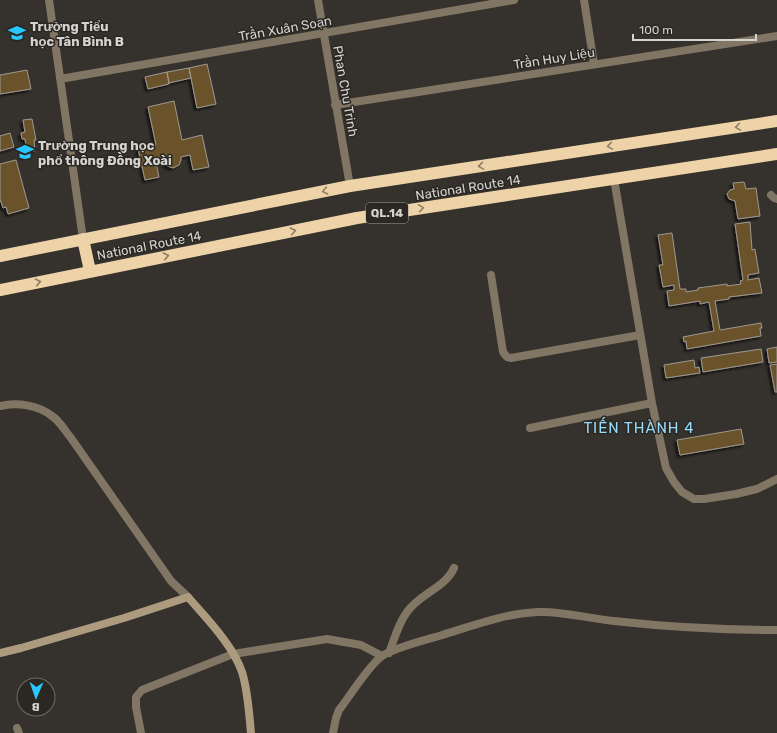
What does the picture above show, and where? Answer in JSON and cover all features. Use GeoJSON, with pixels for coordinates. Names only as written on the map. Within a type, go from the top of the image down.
{"type":"FeatureCollection","features":[{"type":"Feature","properties":{"kind":"highway","name":"National Route 14"},"geometry":{"type":"LineString","coordinates":[[0,256],[350,186],[777,121]]}},
{"type":"Feature","properties":{"kind":"highway","name":"National Route 14"},"geometry":{"type":"LineString","coordinates":[[0,290],[357,218],[777,154]]}},
{"type":"Feature","properties":{"kind":"highway"},"geometry":{"type":"LineString","coordinates":[[84,239],[90,271]]}},
{"type":"Feature","properties":{"kind":"street"},"geometry":{"type":"LineString","coordinates":[[49,0],[84,239]]}},
{"type":"Feature","properties":{"kind":"street","name":"Phan Chu Trinh"},"geometry":{"type":"LineString","coordinates":[[318,0],[350,186]]}},
{"type":"Feature","properties":{"kind":"street","name":"Trần Xuân Soạn"},"geometry":{"type":"LineString","coordinates":[[60,80],[514,0]]}},
{"type":"Feature","properties":{"kind":"street"},"geometry":{"type":"LineString","coordinates":[[584,0],[594,64]]}},
{"type":"Feature","properties":{"kind":"street","name":"Trần Huy Liệu"},"geometry":{"type":"LineString","coordinates":[[335,105],[777,36]]}},
{"type":"Feature","properties":{"kind":"street"},"geometry":{"type":"LineString","coordinates":[[614,179],[652,403],[666,468],[682,492],[694,499],[704,499],[757,489],[777,479]]}},
{"type":"Feature","properties":{"kind":"street"},"geometry":{"type":"LineString","coordinates":[[492,275],[503,352],[506,357],[511,358],[640,335]]}},
{"type":"Feature","properties":{"kind":"street"},"geometry":{"type":"LineString","coordinates":[[530,428],[652,403]]}},
{"type":"Feature","properties":{"kind":"street"},"geometry":{"type":"LineString","coordinates":[[0,406],[33,406],[53,416],[71,438],[171,581],[188,597],[216,629],[233,654],[241,670],[246,688],[252,733]]}},
{"type":"Feature","properties":{"kind":"street"},"geometry":{"type":"LineString","coordinates":[[333,733],[339,710],[372,666],[385,654],[407,612],[426,594],[446,580],[452,574],[454,568]]}},
{"type":"Feature","properties":{"kind":"street"},"geometry":{"type":"LineString","coordinates":[[0,653],[124,618],[188,597]]}},
{"type":"Feature","properties":{"kind":"street"},"geometry":{"type":"LineString","coordinates":[[141,733],[136,707],[136,696],[142,690],[233,654],[328,639],[361,645],[385,654],[491,620],[518,614],[540,612],[562,613],[599,620],[673,627],[731,630],[777,630]]}},
{"type":"Feature","properties":{"kind":"building"},"geometry":{"type":"Polygon","coordinates":[[[207,64],[216,104],[197,108],[189,68],[207,64]]]}},
{"type":"Feature","properties":{"kind":"building"},"geometry":{"type":"Polygon","coordinates":[[[189,68],[191,78],[169,83],[167,72],[189,68]]]}},
{"type":"Feature","properties":{"kind":"building"},"geometry":{"type":"Polygon","coordinates":[[[27,70],[31,89],[0,94],[0,75],[27,70]]]}},
{"type":"Feature","properties":{"kind":"building"},"geometry":{"type":"Polygon","coordinates":[[[167,72],[169,84],[148,89],[145,77],[167,72]]]}},
{"type":"Feature","properties":{"kind":"building"},"geometry":{"type":"Polygon","coordinates":[[[174,101],[182,140],[202,135],[209,167],[193,170],[190,155],[181,157],[179,165],[173,168],[167,166],[164,161],[156,163],[159,177],[145,180],[138,149],[156,145],[148,107],[174,101]]]}},
{"type":"Feature","properties":{"kind":"building"},"geometry":{"type":"Polygon","coordinates":[[[32,119],[36,140],[34,140],[35,151],[27,152],[25,139],[22,139],[21,133],[25,132],[23,120],[32,119]]]}},
{"type":"Feature","properties":{"kind":"building"},"geometry":{"type":"Polygon","coordinates":[[[10,133],[14,147],[0,151],[0,136],[10,133]]]}},
{"type":"Feature","properties":{"kind":"building"},"geometry":{"type":"Polygon","coordinates":[[[16,160],[29,208],[8,214],[6,207],[3,208],[0,199],[0,164],[16,160]]]}},
{"type":"Feature","properties":{"kind":"building"},"geometry":{"type":"Polygon","coordinates":[[[744,182],[746,189],[756,188],[760,216],[738,219],[735,201],[729,199],[727,194],[730,190],[734,189],[733,183],[744,182]]]}},
{"type":"Feature","properties":{"kind":"building"},"geometry":{"type":"Polygon","coordinates":[[[750,222],[752,250],[755,249],[759,273],[748,275],[748,280],[759,278],[762,293],[729,297],[729,299],[715,301],[720,330],[761,323],[761,336],[687,349],[686,341],[684,342],[683,337],[714,331],[709,302],[700,304],[700,301],[669,306],[667,291],[674,290],[674,285],[663,287],[659,265],[663,265],[658,235],[672,233],[680,289],[686,289],[686,292],[698,290],[698,288],[727,284],[727,286],[741,284],[740,281],[743,280],[735,224],[750,222]]]}},
{"type":"Feature","properties":{"kind":"building"},"geometry":{"type":"Polygon","coordinates":[[[777,347],[777,362],[769,363],[767,349],[777,347]]]}},
{"type":"Feature","properties":{"kind":"building"},"geometry":{"type":"Polygon","coordinates":[[[761,349],[763,362],[703,372],[701,358],[761,349]]]}},
{"type":"Feature","properties":{"kind":"building"},"geometry":{"type":"Polygon","coordinates":[[[694,360],[695,368],[699,367],[700,373],[666,378],[664,365],[694,360]]]}},
{"type":"Feature","properties":{"kind":"building"},"geometry":{"type":"Polygon","coordinates":[[[777,364],[777,392],[775,392],[770,365],[777,364]]]}},
{"type":"Feature","properties":{"kind":"building"},"geometry":{"type":"Polygon","coordinates":[[[741,429],[744,444],[680,455],[677,440],[741,429]]]}},
{"type":"Feature","properties":{"kind":"place","name":"Trường Tiểu học Tân Bình B"},"geometry":{"type":"Point","coordinates":[17,33]}},
{"type":"Feature","properties":{"kind":"place","name":"Trường Trung học phổ thông Đồng Xoài"},"geometry":{"type":"Point","coordinates":[25,152]}},
{"type":"Feature","properties":{"kind":"district","name":"TIẾN THÀNH 4"},"geometry":{"type":"Point","coordinates":[639,428]}}]}
